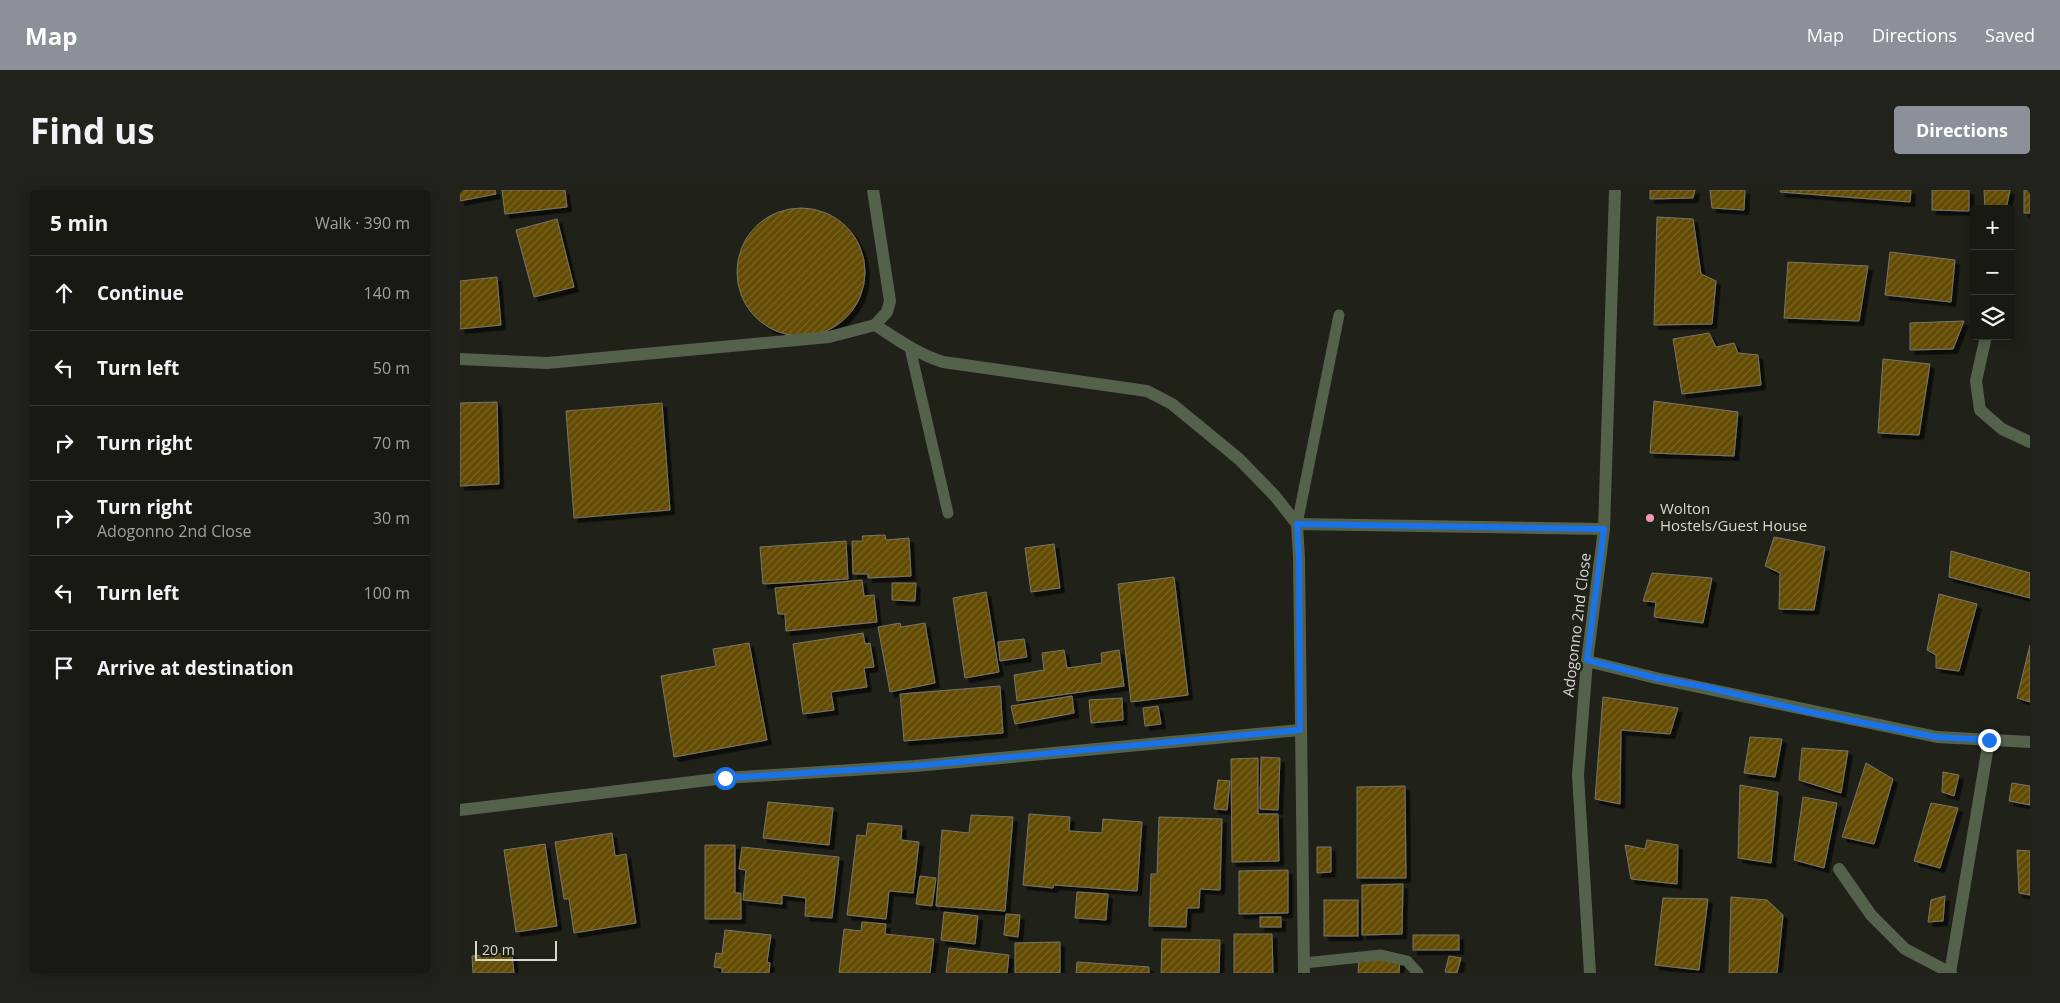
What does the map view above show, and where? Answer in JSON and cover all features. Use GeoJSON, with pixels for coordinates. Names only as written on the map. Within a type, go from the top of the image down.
{"type":"FeatureCollection","features":[{"type":"Feature","properties":{"kind":"street"},"geometry":{"type":"LineString","coordinates":[[460,359],[547,363],[829,336],[875,325],[887,312],[890,300],[873,190]]}},
{"type":"Feature","properties":{"kind":"street","name":"Adogonno 2nd Close"},"geometry":{"type":"LineString","coordinates":[[1590,973],[1578,774],[1587,660],[1604,529],[1615,190]]}},
{"type":"Feature","properties":{"kind":"street"},"geometry":{"type":"LineString","coordinates":[[875,325],[926,357],[943,362],[1147,391],[1172,404],[1239,459],[1275,496],[1297,524],[1304,968]]}},
{"type":"Feature","properties":{"kind":"street"},"geometry":{"type":"LineString","coordinates":[[1985,340],[1976,381],[1980,410],[2002,428],[2030,442]]}},
{"type":"Feature","properties":{"kind":"street"},"geometry":{"type":"LineString","coordinates":[[1297,524],[1604,529]]}},
{"type":"Feature","properties":{"kind":"street"},"geometry":{"type":"LineString","coordinates":[[1587,660],[1656,678],[1706,687],[1805,711],[1936,737],[2030,742]]}},
{"type":"Feature","properties":{"kind":"street"},"geometry":{"type":"LineString","coordinates":[[460,810],[725,778],[914,766],[1300,730]]}},
{"type":"Feature","properties":{"kind":"street"},"geometry":{"type":"LineString","coordinates":[[1839,869],[1871,915],[1906,949],[1950,973],[1989,740]]}},
{"type":"Feature","properties":{"kind":"lane"},"geometry":{"type":"LineString","coordinates":[[1297,524],[1339,316]]}},
{"type":"Feature","properties":{"kind":"lane"},"geometry":{"type":"LineString","coordinates":[[910,348],[948,513]]}},
{"type":"Feature","properties":{"kind":"lane"},"geometry":{"type":"LineString","coordinates":[[1304,968],[1381,955],[1407,961],[1418,973]]}},
{"type":"Feature","properties":{"kind":"building"},"geometry":{"type":"Polygon","coordinates":[[[460,190],[495,190],[496,194],[460,201],[460,190]]]}},
{"type":"Feature","properties":{"kind":"building"},"geometry":{"type":"Polygon","coordinates":[[[502,190],[565,190],[567,207],[505,214],[502,190]]]}},
{"type":"Feature","properties":{"kind":"building"},"geometry":{"type":"Polygon","coordinates":[[[1650,190],[1695,190],[1693,198],[1650,199],[1650,190]]]}},
{"type":"Feature","properties":{"kind":"building"},"geometry":{"type":"Polygon","coordinates":[[[1710,190],[1745,190],[1744,210],[1712,208],[1710,190]]]}},
{"type":"Feature","properties":{"kind":"building"},"geometry":{"type":"Polygon","coordinates":[[[1781,190],[1911,190],[1910,202],[1780,192],[1781,190]]]}},
{"type":"Feature","properties":{"kind":"building"},"geometry":{"type":"Polygon","coordinates":[[[1932,190],[1969,190],[1969,211],[1932,210],[1932,190]]]}},
{"type":"Feature","properties":{"kind":"building"},"geometry":{"type":"Polygon","coordinates":[[[1984,190],[2010,190],[2007,205],[1985,205],[1984,190]]]}},
{"type":"Feature","properties":{"kind":"building"},"geometry":{"type":"Polygon","coordinates":[[[2024,190],[2030,190],[2030,213],[2024,213],[2024,190]]]}},
{"type":"Feature","properties":{"kind":"building"},"geometry":{"type":"Polygon","coordinates":[[[801,208],[825,213],[846,227],[860,248],[865,272],[860,296],[846,317],[825,331],[801,336],[777,331],[756,317],[742,296],[737,272],[742,248],[756,227],[777,213],[801,208]]]}},
{"type":"Feature","properties":{"kind":"building"},"geometry":{"type":"Polygon","coordinates":[[[1657,217],[1693,219],[1701,274],[1716,281],[1712,324],[1654,325],[1657,217]]]}},
{"type":"Feature","properties":{"kind":"building"},"geometry":{"type":"Polygon","coordinates":[[[557,219],[574,287],[534,297],[516,230],[557,219]]]}},
{"type":"Feature","properties":{"kind":"building"},"geometry":{"type":"Polygon","coordinates":[[[1890,252],[1955,260],[1951,302],[1885,295],[1890,252]]]}},
{"type":"Feature","properties":{"kind":"building"},"geometry":{"type":"Polygon","coordinates":[[[1788,262],[1868,266],[1859,321],[1784,318],[1788,262]]]}},
{"type":"Feature","properties":{"kind":"building"},"geometry":{"type":"Polygon","coordinates":[[[497,277],[501,325],[460,329],[460,281],[497,277]]]}},
{"type":"Feature","properties":{"kind":"building"},"geometry":{"type":"Polygon","coordinates":[[[1964,321],[1953,349],[1910,350],[1910,323],[1964,321]]]}},
{"type":"Feature","properties":{"kind":"building"},"geometry":{"type":"Polygon","coordinates":[[[1709,333],[1716,347],[1734,343],[1738,353],[1758,355],[1761,385],[1682,394],[1673,339],[1709,333]]]}},
{"type":"Feature","properties":{"kind":"building"},"geometry":{"type":"Polygon","coordinates":[[[1883,359],[1930,364],[1919,435],[1878,433],[1883,359]]]}},
{"type":"Feature","properties":{"kind":"building"},"geometry":{"type":"Polygon","coordinates":[[[1654,401],[1738,412],[1734,456],[1650,453],[1654,401]]]}},
{"type":"Feature","properties":{"kind":"building"},"geometry":{"type":"Polygon","coordinates":[[[497,402],[499,484],[460,486],[460,403],[497,402]]]}},
{"type":"Feature","properties":{"kind":"building"},"geometry":{"type":"Polygon","coordinates":[[[662,403],[670,510],[574,518],[566,411],[662,403]]]}},
{"type":"Feature","properties":{"kind":"building"},"geometry":{"type":"Polygon","coordinates":[[[885,535],[886,540],[909,538],[911,576],[868,578],[868,574],[853,574],[852,541],[863,541],[862,536],[885,535]]]}},
{"type":"Feature","properties":{"kind":"building"},"geometry":{"type":"Polygon","coordinates":[[[1774,537],[1825,547],[1814,610],[1779,609],[1780,573],[1765,566],[1774,537]]]}},
{"type":"Feature","properties":{"kind":"building"},"geometry":{"type":"Polygon","coordinates":[[[846,541],[848,579],[763,584],[760,547],[846,541]]]}},
{"type":"Feature","properties":{"kind":"building"},"geometry":{"type":"Polygon","coordinates":[[[1054,544],[1060,588],[1031,592],[1025,548],[1054,544]]]}},
{"type":"Feature","properties":{"kind":"building"},"geometry":{"type":"Polygon","coordinates":[[[1951,551],[2030,573],[2030,598],[1949,577],[1951,551]]]}},
{"type":"Feature","properties":{"kind":"building"},"geometry":{"type":"Polygon","coordinates":[[[1652,573],[1712,578],[1703,623],[1654,617],[1656,602],[1643,601],[1652,573]]]}},
{"type":"Feature","properties":{"kind":"building"},"geometry":{"type":"Polygon","coordinates":[[[1174,577],[1188,695],[1131,702],[1118,584],[1174,577]]]}},
{"type":"Feature","properties":{"kind":"building"},"geometry":{"type":"Polygon","coordinates":[[[862,580],[864,596],[874,595],[877,622],[786,631],[785,614],[778,614],[775,588],[862,580]]]}},
{"type":"Feature","properties":{"kind":"building"},"geometry":{"type":"Polygon","coordinates":[[[892,583],[916,583],[915,601],[892,600],[892,583]]]}},
{"type":"Feature","properties":{"kind":"building"},"geometry":{"type":"Polygon","coordinates":[[[986,592],[999,672],[965,678],[953,598],[986,592]]]}},
{"type":"Feature","properties":{"kind":"building"},"geometry":{"type":"Polygon","coordinates":[[[1939,594],[1977,604],[1959,671],[1936,668],[1936,655],[1927,650],[1939,594]]]}},
{"type":"Feature","properties":{"kind":"building"},"geometry":{"type":"Polygon","coordinates":[[[900,623],[901,627],[925,623],[935,683],[890,692],[878,627],[900,623]]]}},
{"type":"Feature","properties":{"kind":"building"},"geometry":{"type":"Polygon","coordinates":[[[863,633],[865,644],[870,643],[874,667],[864,668],[867,687],[831,692],[834,710],[803,714],[793,644],[863,633]]]}},
{"type":"Feature","properties":{"kind":"building"},"geometry":{"type":"Polygon","coordinates":[[[1024,639],[1027,657],[1000,661],[998,642],[1024,639]]]}},
{"type":"Feature","properties":{"kind":"building"},"geometry":{"type":"Polygon","coordinates":[[[749,643],[767,740],[674,757],[661,676],[716,666],[713,649],[749,643]]]}},
{"type":"Feature","properties":{"kind":"building"},"geometry":{"type":"Polygon","coordinates":[[[2030,645],[2030,702],[2017,698],[2030,645]]]}},
{"type":"Feature","properties":{"kind":"building"},"geometry":{"type":"Polygon","coordinates":[[[1064,650],[1067,668],[1102,663],[1101,653],[1119,650],[1124,686],[1017,701],[1014,675],[1044,670],[1042,653],[1064,650]]]}},
{"type":"Feature","properties":{"kind":"building"},"geometry":{"type":"Polygon","coordinates":[[[1000,686],[1003,733],[904,741],[900,694],[1000,686]]]}},
{"type":"Feature","properties":{"kind":"building"},"geometry":{"type":"Polygon","coordinates":[[[1072,696],[1074,713],[1015,724],[1011,706],[1072,696]]]}},
{"type":"Feature","properties":{"kind":"building"},"geometry":{"type":"Polygon","coordinates":[[[1603,697],[1678,708],[1670,734],[1621,730],[1620,804],[1595,799],[1603,697]]]}},
{"type":"Feature","properties":{"kind":"building"},"geometry":{"type":"Polygon","coordinates":[[[1122,698],[1123,720],[1091,723],[1089,700],[1122,698]]]}},
{"type":"Feature","properties":{"kind":"building"},"geometry":{"type":"Polygon","coordinates":[[[1158,706],[1161,724],[1145,726],[1143,708],[1158,706]]]}},
{"type":"Feature","properties":{"kind":"building"},"geometry":{"type":"Polygon","coordinates":[[[1750,737],[1782,739],[1775,777],[1744,773],[1750,737]]]}},
{"type":"Feature","properties":{"kind":"building"},"geometry":{"type":"Polygon","coordinates":[[[1802,748],[1848,751],[1841,793],[1799,780],[1802,748]]]}},
{"type":"Feature","properties":{"kind":"building"},"geometry":{"type":"Polygon","coordinates":[[[1261,757],[1280,758],[1278,810],[1260,809],[1261,757]]]}},
{"type":"Feature","properties":{"kind":"building"},"geometry":{"type":"Polygon","coordinates":[[[1258,758],[1258,814],[1278,814],[1279,861],[1232,862],[1231,759],[1258,758]]]}},
{"type":"Feature","properties":{"kind":"building"},"geometry":{"type":"Polygon","coordinates":[[[1866,763],[1893,779],[1874,844],[1842,837],[1866,763]]]}},
{"type":"Feature","properties":{"kind":"building"},"geometry":{"type":"Polygon","coordinates":[[[1943,772],[1959,775],[1954,796],[1942,792],[1943,772]]]}},
{"type":"Feature","properties":{"kind":"building"},"geometry":{"type":"Polygon","coordinates":[[[1218,780],[1230,781],[1227,810],[1214,809],[1218,780]]]}},
{"type":"Feature","properties":{"kind":"building"},"geometry":{"type":"Polygon","coordinates":[[[2012,783],[2030,786],[2030,805],[2009,801],[2012,783]]]}},
{"type":"Feature","properties":{"kind":"building"},"geometry":{"type":"Polygon","coordinates":[[[1740,785],[1778,792],[1771,863],[1738,858],[1740,785]]]}},
{"type":"Feature","properties":{"kind":"building"},"geometry":{"type":"Polygon","coordinates":[[[1405,786],[1406,878],[1357,878],[1357,787],[1405,786]]]}},
{"type":"Feature","properties":{"kind":"building"},"geometry":{"type":"Polygon","coordinates":[[[1803,797],[1837,803],[1824,868],[1794,860],[1803,797]]]}},
{"type":"Feature","properties":{"kind":"building"},"geometry":{"type":"Polygon","coordinates":[[[768,802],[833,808],[829,845],[763,838],[768,802]]]}},
{"type":"Feature","properties":{"kind":"building"},"geometry":{"type":"Polygon","coordinates":[[[1931,803],[1958,808],[1940,868],[1914,861],[1931,803]]]}},
{"type":"Feature","properties":{"kind":"building"},"geometry":{"type":"Polygon","coordinates":[[[1029,814],[1070,817],[1069,831],[1102,833],[1103,819],[1142,822],[1137,891],[1054,885],[1053,888],[1023,885],[1029,814]]]}},
{"type":"Feature","properties":{"kind":"building"},"geometry":{"type":"Polygon","coordinates":[[[971,815],[1013,817],[1005,911],[936,906],[942,830],[969,833],[971,815]]]}},
{"type":"Feature","properties":{"kind":"building"},"geometry":{"type":"Polygon","coordinates":[[[1159,817],[1222,819],[1220,890],[1200,889],[1199,908],[1187,908],[1186,927],[1149,926],[1151,874],[1157,874],[1159,817]]]}},
{"type":"Feature","properties":{"kind":"building"},"geometry":{"type":"Polygon","coordinates":[[[868,823],[902,826],[901,840],[919,842],[913,893],[889,891],[886,919],[847,915],[857,835],[866,836],[868,823]]]}},
{"type":"Feature","properties":{"kind":"building"},"geometry":{"type":"Polygon","coordinates":[[[612,833],[615,856],[626,854],[636,923],[574,933],[569,899],[564,899],[555,842],[612,833]]]}},
{"type":"Feature","properties":{"kind":"building"},"geometry":{"type":"Polygon","coordinates":[[[1647,840],[1678,845],[1677,884],[1631,879],[1625,845],[1645,849],[1647,840]]]}},
{"type":"Feature","properties":{"kind":"building"},"geometry":{"type":"Polygon","coordinates":[[[545,844],[557,926],[516,932],[504,850],[545,844]]]}},
{"type":"Feature","properties":{"kind":"building"},"geometry":{"type":"Polygon","coordinates":[[[705,845],[735,845],[735,893],[741,893],[741,919],[705,919],[705,845]]]}},
{"type":"Feature","properties":{"kind":"building"},"geometry":{"type":"Polygon","coordinates":[[[742,847],[839,857],[832,918],[805,916],[806,898],[782,895],[782,904],[743,900],[746,870],[739,869],[742,847]]]}},
{"type":"Feature","properties":{"kind":"building"},"geometry":{"type":"Polygon","coordinates":[[[1317,847],[1331,847],[1331,872],[1317,873],[1317,847]]]}},
{"type":"Feature","properties":{"kind":"building"},"geometry":{"type":"Polygon","coordinates":[[[2017,850],[2030,851],[2030,895],[2019,893],[2017,850]]]}},
{"type":"Feature","properties":{"kind":"building"},"geometry":{"type":"Polygon","coordinates":[[[1288,870],[1288,913],[1239,914],[1239,871],[1288,870]]]}},
{"type":"Feature","properties":{"kind":"building"},"geometry":{"type":"Polygon","coordinates":[[[920,876],[936,878],[932,906],[916,904],[920,876]]]}},
{"type":"Feature","properties":{"kind":"building"},"geometry":{"type":"Polygon","coordinates":[[[1403,884],[1402,934],[1362,935],[1362,885],[1403,884]]]}},
{"type":"Feature","properties":{"kind":"building"},"geometry":{"type":"Polygon","coordinates":[[[1077,892],[1108,894],[1106,920],[1075,918],[1077,892]]]}},
{"type":"Feature","properties":{"kind":"building"},"geometry":{"type":"Polygon","coordinates":[[[1945,896],[1943,921],[1928,922],[1931,900],[1945,896]]]}},
{"type":"Feature","properties":{"kind":"building"},"geometry":{"type":"Polygon","coordinates":[[[1731,897],[1767,900],[1783,915],[1777,973],[1729,973],[1731,897]]]}},
{"type":"Feature","properties":{"kind":"building"},"geometry":{"type":"Polygon","coordinates":[[[1663,898],[1708,899],[1699,970],[1655,965],[1663,898]]]}},
{"type":"Feature","properties":{"kind":"building"},"geometry":{"type":"Polygon","coordinates":[[[1324,900],[1358,900],[1358,936],[1324,936],[1324,900]]]}},
{"type":"Feature","properties":{"kind":"building"},"geometry":{"type":"Polygon","coordinates":[[[944,912],[978,916],[975,944],[941,940],[944,912]]]}},
{"type":"Feature","properties":{"kind":"building"},"geometry":{"type":"Polygon","coordinates":[[[1006,914],[1020,915],[1018,937],[1004,935],[1006,914]]]}},
{"type":"Feature","properties":{"kind":"building"},"geometry":{"type":"Polygon","coordinates":[[[1260,917],[1281,917],[1281,927],[1260,927],[1260,917]]]}},
{"type":"Feature","properties":{"kind":"building"},"geometry":{"type":"Polygon","coordinates":[[[862,922],[886,924],[885,934],[934,939],[930,973],[839,973],[844,929],[861,931],[862,922]]]}},
{"type":"Feature","properties":{"kind":"building"},"geometry":{"type":"Polygon","coordinates":[[[725,930],[771,935],[767,962],[770,963],[769,973],[722,973],[722,968],[714,967],[716,953],[722,954],[725,930]]]}},
{"type":"Feature","properties":{"kind":"building"},"geometry":{"type":"Polygon","coordinates":[[[1234,934],[1272,934],[1273,973],[1234,973],[1234,934]]]}},
{"type":"Feature","properties":{"kind":"building"},"geometry":{"type":"Polygon","coordinates":[[[1413,935],[1459,935],[1459,950],[1413,950],[1413,935]]]}},
{"type":"Feature","properties":{"kind":"building"},"geometry":{"type":"Polygon","coordinates":[[[1162,939],[1220,940],[1219,973],[1161,973],[1162,939]]]}},
{"type":"Feature","properties":{"kind":"building"},"geometry":{"type":"Polygon","coordinates":[[[1060,942],[1060,973],[1015,973],[1015,943],[1060,942]]]}},
{"type":"Feature","properties":{"kind":"building"},"geometry":{"type":"Polygon","coordinates":[[[949,948],[1009,955],[1007,973],[946,973],[949,948]]]}},
{"type":"Feature","properties":{"kind":"building"},"geometry":{"type":"Polygon","coordinates":[[[512,953],[514,973],[473,973],[472,956],[512,953]]]}},
{"type":"Feature","properties":{"kind":"building"},"geometry":{"type":"Polygon","coordinates":[[[1449,956],[1461,958],[1457,973],[1445,972],[1449,956]]]}},
{"type":"Feature","properties":{"kind":"building"},"geometry":{"type":"Polygon","coordinates":[[[1359,958],[1400,960],[1399,973],[1358,973],[1359,958]]]}},
{"type":"Feature","properties":{"kind":"building"},"geometry":{"type":"Polygon","coordinates":[[[1077,962],[1149,967],[1149,973],[1076,973],[1077,962]]]}},
{"type":"Feature","properties":{"kind":"place","name":"Wolton Hostels/Guest House"},"geometry":{"type":"Point","coordinates":[1650,518]}},
{"type":"Feature","properties":{"kind":"route"},"geometry":{"type":"LineString","coordinates":[[725,778],[914,766],[1300,730],[1299,558],[1297,524],[1604,529],[1587,660],[1656,678],[1706,687],[1805,711],[1936,737],[1989,740]]}}]}
